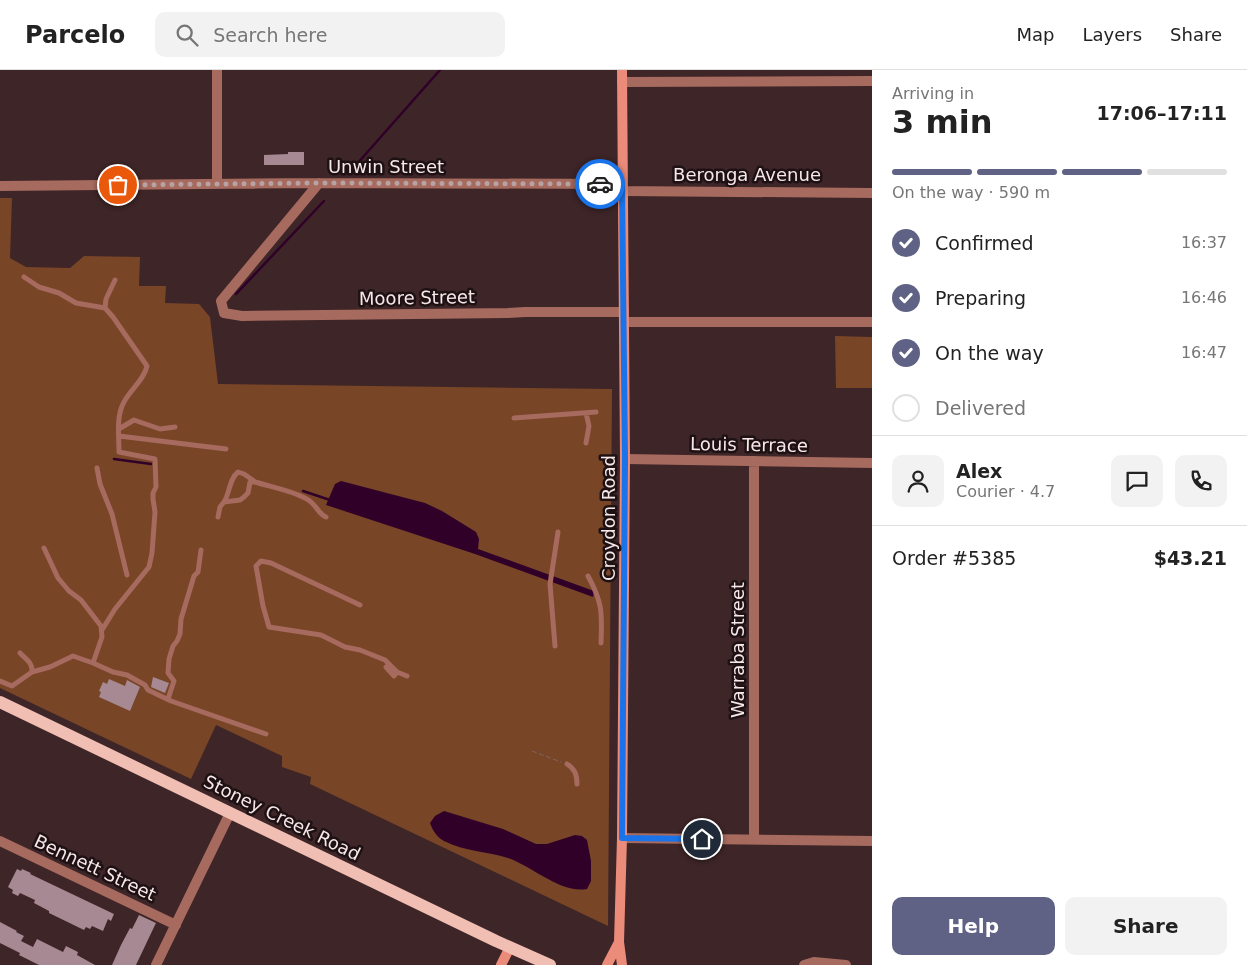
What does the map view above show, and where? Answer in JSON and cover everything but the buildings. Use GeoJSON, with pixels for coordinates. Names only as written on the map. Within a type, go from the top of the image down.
{"type":"FeatureCollection","features":[{"type":"Feature","properties":{"kind":"main road","name":"Croydon Road"},"geometry":{"type":"LineString","coordinates":[[613,965],[618,945],[622,838],[625,459],[622,70]]}},
{"type":"Feature","properties":{"kind":"main road","name":"Stoney Creek Road"},"geometry":{"type":"LineString","coordinates":[[0,702],[550,965]]}},
{"type":"Feature","properties":{"kind":"main road","name":"Croydon Road"},"geometry":{"type":"LineString","coordinates":[[618,945],[622,965]]}},
{"type":"Feature","properties":{"kind":"main road"},"geometry":{"type":"LineString","coordinates":[[607,965],[618,945]]}},
{"type":"Feature","properties":{"kind":"main road"},"geometry":{"type":"LineString","coordinates":[[501,965],[510,947]]}},
{"type":"Feature","properties":{"kind":"street"},"geometry":{"type":"LineString","coordinates":[[217,184],[218,70]]}},
{"type":"Feature","properties":{"kind":"street"},"geometry":{"type":"LineString","coordinates":[[622,82],[872,81]]}},
{"type":"Feature","properties":{"kind":"street","name":"Unwin Street"},"geometry":{"type":"LineString","coordinates":[[0,186],[319,183],[622,188]]}},
{"type":"Feature","properties":{"kind":"street","name":"Moore Street"},"geometry":{"type":"LineString","coordinates":[[319,183],[222,301],[224,314],[242,316],[525,312],[624,317],[872,322]]}},
{"type":"Feature","properties":{"kind":"street","name":"Beronga Avenue"},"geometry":{"type":"LineString","coordinates":[[622,188],[872,193]]}},
{"type":"Feature","properties":{"kind":"street","name":"Louis Terrace"},"geometry":{"type":"LineString","coordinates":[[625,459],[872,463]]}},
{"type":"Feature","properties":{"kind":"street","name":"Warraba Street"},"geometry":{"type":"LineString","coordinates":[[754,461],[754,839]]}},
{"type":"Feature","properties":{"kind":"street"},"geometry":{"type":"LineString","coordinates":[[156,965],[230,812]]}},
{"type":"Feature","properties":{"kind":"street"},"geometry":{"type":"LineString","coordinates":[[622,838],[872,841]]}},
{"type":"Feature","properties":{"kind":"street","name":"Bennett Street"},"geometry":{"type":"LineString","coordinates":[[0,841],[176,924]]}},
{"type":"Feature","properties":{"kind":"street"},"geometry":{"type":"LineString","coordinates":[[804,965],[814,962],[846,965]]}},
{"type":"Feature","properties":{"kind":"lane"},"geometry":{"type":"LineString","coordinates":[[24,277],[39,288],[59,293],[76,303],[105,308],[148,366],[123,403],[120,411],[119,452],[155,459],[156,487],[154,493],[155,512],[152,553],[149,567],[115,609],[102,630],[100,646],[93,662]]}},
{"type":"Feature","properties":{"kind":"lane"},"geometry":{"type":"LineString","coordinates":[[105,308],[106,299],[115,280]]}},
{"type":"Feature","properties":{"kind":"lane"},"geometry":{"type":"LineString","coordinates":[[514,418],[596,412]]}},
{"type":"Feature","properties":{"kind":"lane"},"geometry":{"type":"LineString","coordinates":[[586,413],[589,426],[586,443]]}},
{"type":"Feature","properties":{"kind":"lane"},"geometry":{"type":"LineString","coordinates":[[119,429],[134,420],[160,429],[175,427]]}},
{"type":"Feature","properties":{"kind":"lane"},"geometry":{"type":"LineString","coordinates":[[119,436],[226,449]]}},
{"type":"Feature","properties":{"kind":"lane"},"geometry":{"type":"LineString","coordinates":[[97,468],[100,484],[112,514],[127,575]]}},
{"type":"Feature","properties":{"kind":"lane"},"geometry":{"type":"LineString","coordinates":[[218,517],[220,507],[228,496],[231,480],[238,472],[255,482],[305,497],[315,505],[321,515],[326,517]]}},
{"type":"Feature","properties":{"kind":"lane"},"geometry":{"type":"LineString","coordinates":[[224,502],[240,500],[248,493],[250,482],[255,482]]}},
{"type":"Feature","properties":{"kind":"lane"},"geometry":{"type":"LineString","coordinates":[[555,646],[550,584],[558,532]]}},
{"type":"Feature","properties":{"kind":"lane"},"geometry":{"type":"LineString","coordinates":[[44,548],[58,578],[81,600],[98,621],[102,630]]}},
{"type":"Feature","properties":{"kind":"lane"},"geometry":{"type":"LineString","coordinates":[[168,699],[174,681],[168,673],[169,659],[172,646],[180,634],[181,619],[194,576],[198,572],[201,550]]}},
{"type":"Feature","properties":{"kind":"lane"},"geometry":{"type":"LineString","coordinates":[[360,605],[271,563],[261,561],[256,566],[263,606],[270,628],[321,635],[341,645],[360,650],[384,660],[398,672],[407,676]]}},
{"type":"Feature","properties":{"kind":"lane"},"geometry":{"type":"LineString","coordinates":[[588,576],[596,590],[602,610],[602,644]]}},
{"type":"Feature","properties":{"kind":"lane"},"geometry":{"type":"LineString","coordinates":[[20,653],[29,661],[32,666],[32,672]]}},
{"type":"Feature","properties":{"kind":"lane"},"geometry":{"type":"LineString","coordinates":[[0,682],[12,686],[32,672],[50,667],[73,656],[93,662],[113,672],[127,675],[145,685],[148,690],[168,699],[266,734]]}},
{"type":"Feature","properties":{"kind":"lane"},"geometry":{"type":"LineString","coordinates":[[386,667],[394,676],[398,672]]}},
{"type":"Feature","properties":{"kind":"lane"},"geometry":{"type":"LineString","coordinates":[[567,764],[577,775],[577,784]]}},
{"type":"Feature","properties":{"kind":"path"},"geometry":{"type":"LineString","coordinates":[[532,751],[567,764]]}},
{"type":"Feature","properties":{"kind":"shaded area"},"geometry":{"type":"Polygon","coordinates":[[[0,198],[12,198],[10,258],[26,267],[70,268],[84,256],[140,257],[139,286],[166,286],[165,303],[199,304],[210,317],[218,384],[612,389],[608,926],[310,784],[311,777],[282,767],[282,756],[216,725],[191,779],[0,688],[0,198]]]}},
{"type":"Feature","properties":{"kind":"shaded area"},"geometry":{"type":"Polygon","coordinates":[[[835,336],[872,337],[872,388],[836,388],[835,336]]]}},
{"type":"Feature","properties":{"kind":"shaded area"},"geometry":{"type":"Polygon","coordinates":[[[341,481],[425,503],[476,532],[479,539],[478,549],[594,591],[593,597],[475,554],[326,505],[335,484],[341,481]]]}},
{"type":"Feature","properties":{"kind":"shaded area"},"geometry":{"type":"Polygon","coordinates":[[[444,811],[503,829],[536,844],[547,844],[575,835],[582,836],[587,840],[591,861],[591,881],[587,889],[567,887],[508,858],[452,845],[444,841],[432,829],[430,823],[435,816],[444,811]]]}},
{"type":"Feature","properties":{"kind":"waterway"},"geometry":{"type":"LineString","coordinates":[[356,165],[440,70]]}},
{"type":"Feature","properties":{"kind":"waterway"},"geometry":{"type":"LineString","coordinates":[[236,294],[324,201]]}},
{"type":"Feature","properties":{"kind":"waterway"},"geometry":{"type":"LineString","coordinates":[[114,459],[151,464]]}},
{"type":"Feature","properties":{"kind":"waterway"},"geometry":{"type":"LineString","coordinates":[[303,491],[330,500]]}},
{"type":"Feature","properties":{"kind":"way so far"},"geometry":{"type":"LineString","coordinates":[[118,185],[319,183],[600,184]]}},
{"type":"Feature","properties":{"kind":"route"},"geometry":{"type":"LineString","coordinates":[[600,184],[622,184],[625,459],[622,838],[702,839]]}}]}
